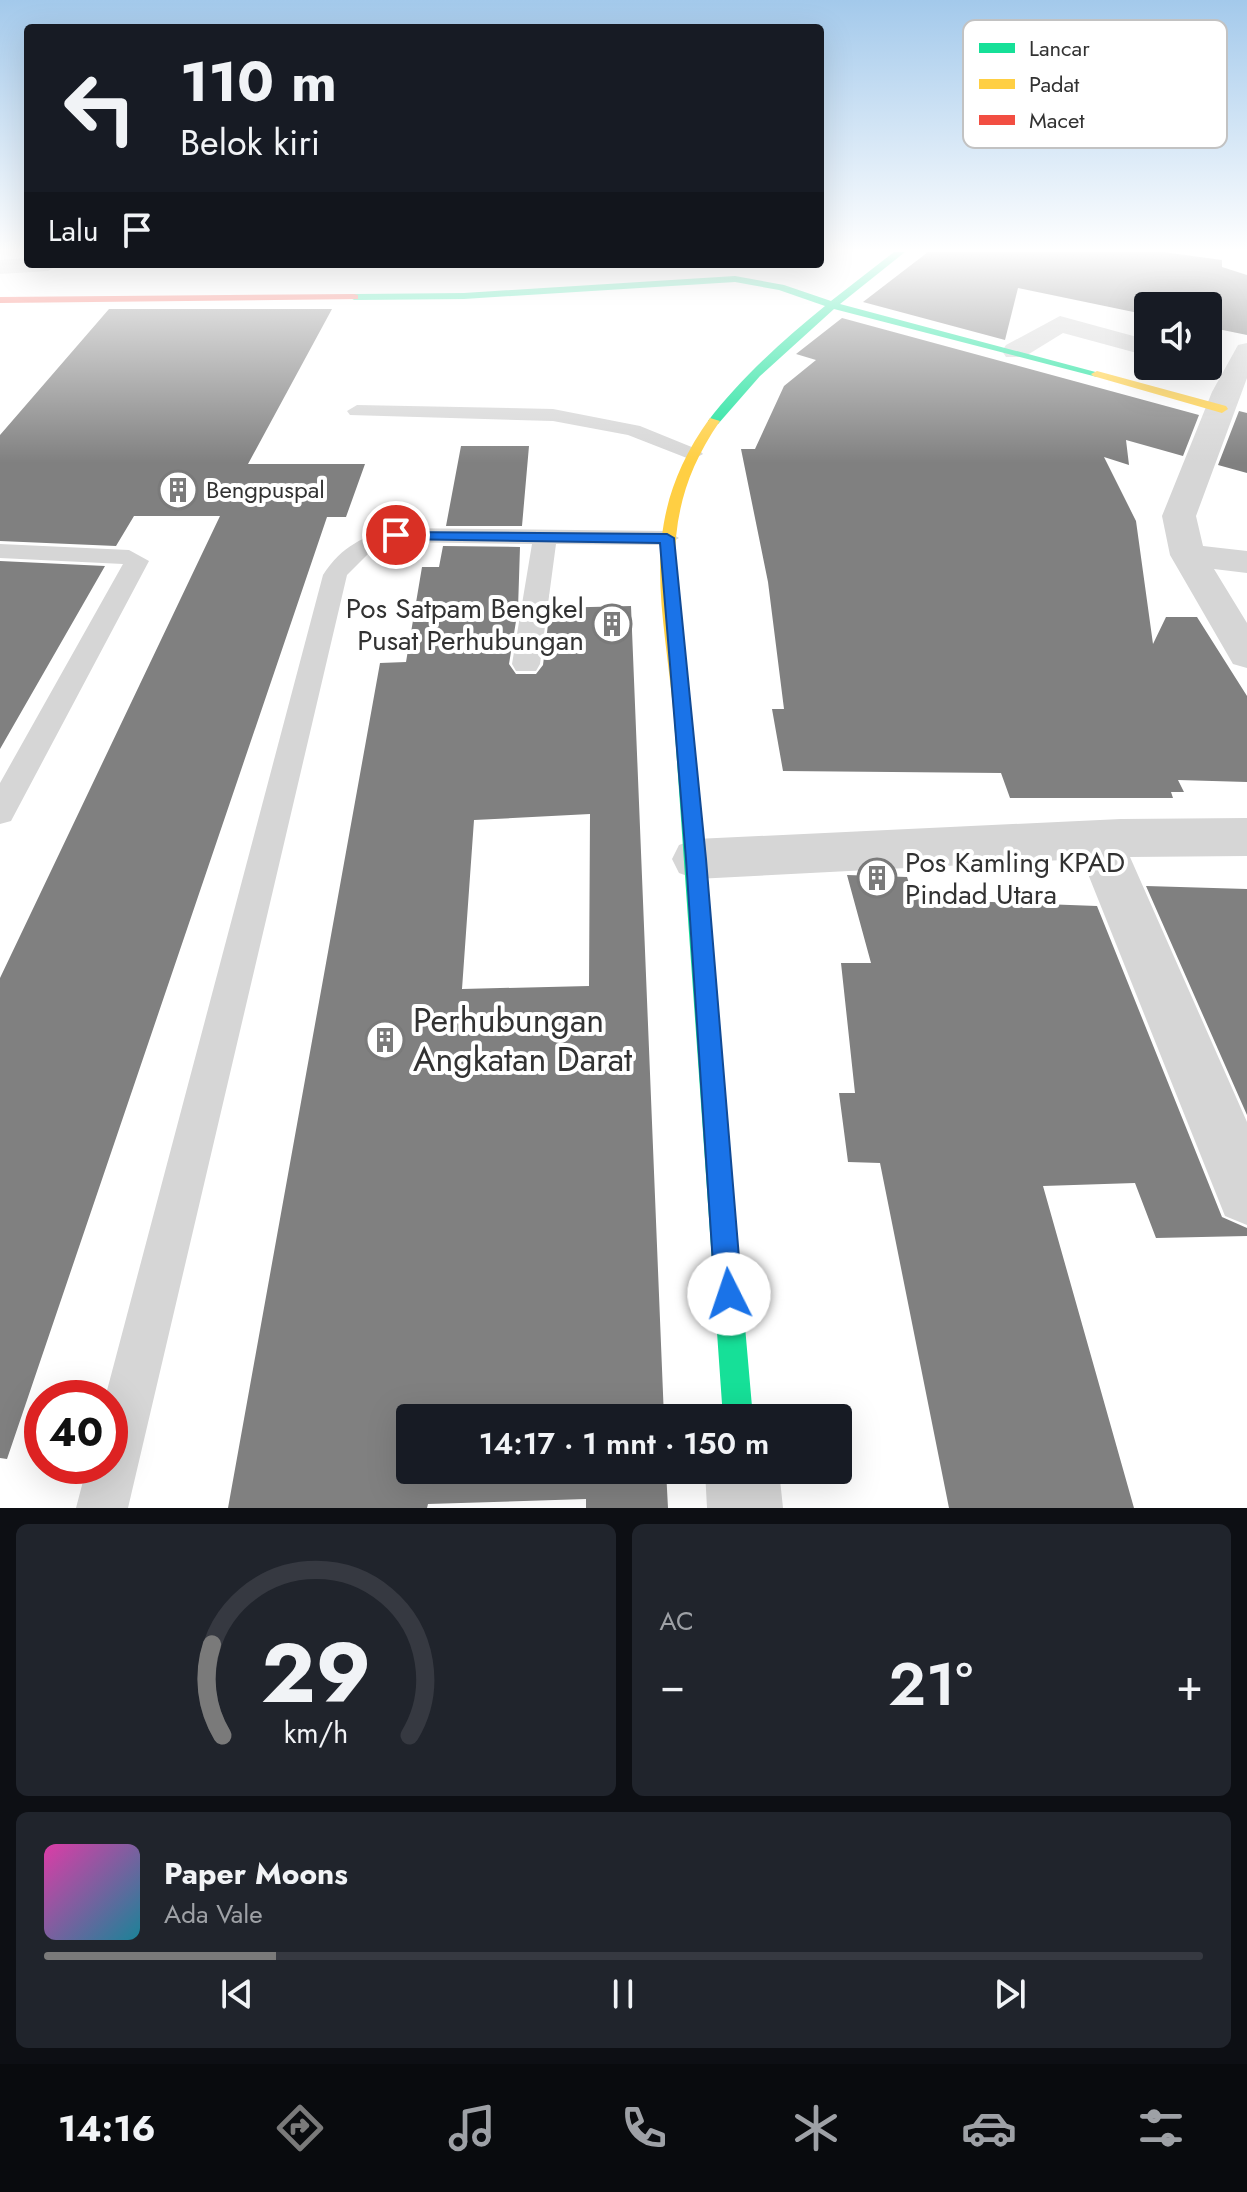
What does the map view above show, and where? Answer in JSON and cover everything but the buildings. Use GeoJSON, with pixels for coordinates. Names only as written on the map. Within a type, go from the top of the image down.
{"type":"FeatureCollection","features":[{"type":"Feature","properties":{"kind":"street"},"geometry":{"type":"LineString","coordinates":[[737,1404],[696,859],[667,538],[678,491],[696,444],[745,382],[812,322]]}},
{"type":"Feature","properties":{"kind":"street"},"geometry":{"type":"LineString","coordinates":[[901,322],[1015,351],[1231,381],[1179,516],[1188,555],[1247,655]]}},
{"type":"Feature","properties":{"kind":"street"},"geometry":{"type":"LineString","coordinates":[[1015,351],[1060,324],[1134,344]]}},
{"type":"Feature","properties":{"kind":"street"},"geometry":{"type":"LineString","coordinates":[[1188,555],[1247,562]]}},
{"type":"Feature","properties":{"kind":"street"},"geometry":{"type":"LineString","coordinates":[[696,859],[1098,839],[1247,837]]}},
{"type":"Feature","properties":{"kind":"street"},"geometry":{"type":"LineString","coordinates":[[1098,839],[1247,1194]]}},
{"type":"Feature","properties":{"kind":"street"},"geometry":{"type":"LineString","coordinates":[[743,1484],[745,1508]]}},
{"type":"Feature","properties":{"kind":"lane"},"geometry":{"type":"LineString","coordinates":[[357,411],[553,415],[633,430],[692,454]]}},
{"type":"Feature","properties":{"kind":"lane"},"geometry":{"type":"LineString","coordinates":[[102,1508],[335,575],[346,556],[370,541],[396,535],[667,538]]}},
{"type":"Feature","properties":{"kind":"lane"},"geometry":{"type":"LineString","coordinates":[[526,664],[545,537]]}},
{"type":"Feature","properties":{"kind":"lane"},"geometry":{"type":"LineString","coordinates":[[0,551],[129,557],[137,561],[0,812]]}},
{"type":"Feature","properties":{"kind":"traffic: fast"},"geometry":{"type":"LineString","coordinates":[[714,421],[756,374],[812,322]]}},
{"type":"Feature","properties":{"kind":"traffic: fast"},"geometry":{"type":"LineString","coordinates":[[899,322],[1097,374]]}},
{"type":"Feature","properties":{"kind":"traffic: fast"},"geometry":{"type":"LineString","coordinates":[[683,719],[737,1404]]}},
{"type":"Feature","properties":{"kind":"traffic: slow"},"geometry":{"type":"LineString","coordinates":[[1097,374],[1222,409]]}},
{"type":"Feature","properties":{"kind":"traffic: slow"},"geometry":{"type":"LineString","coordinates":[[683,719],[668,585],[668,525],[682,477],[714,421]]}},
{"type":"Feature","properties":{"kind":"place","name":"Bengpuspal"},"geometry":{"type":"Point","coordinates":[178,490]}},
{"type":"Feature","properties":{"kind":"place","name":"Pos Satpam Bengkel Pusat Perhubungan"},"geometry":{"type":"Point","coordinates":[612,624]}},
{"type":"Feature","properties":{"kind":"place","name":"Pos Kamling KPAD Pindad Utara"},"geometry":{"type":"Point","coordinates":[877,878]}},
{"type":"Feature","properties":{"kind":"place","name":"Perhubungan Angkatan Darat"},"geometry":{"type":"Point","coordinates":[385,1040]}},
{"type":"Feature","properties":{"kind":"route"},"geometry":{"type":"LineString","coordinates":[[396,535],[667,538],[696,859],[729,1294]]}}]}
